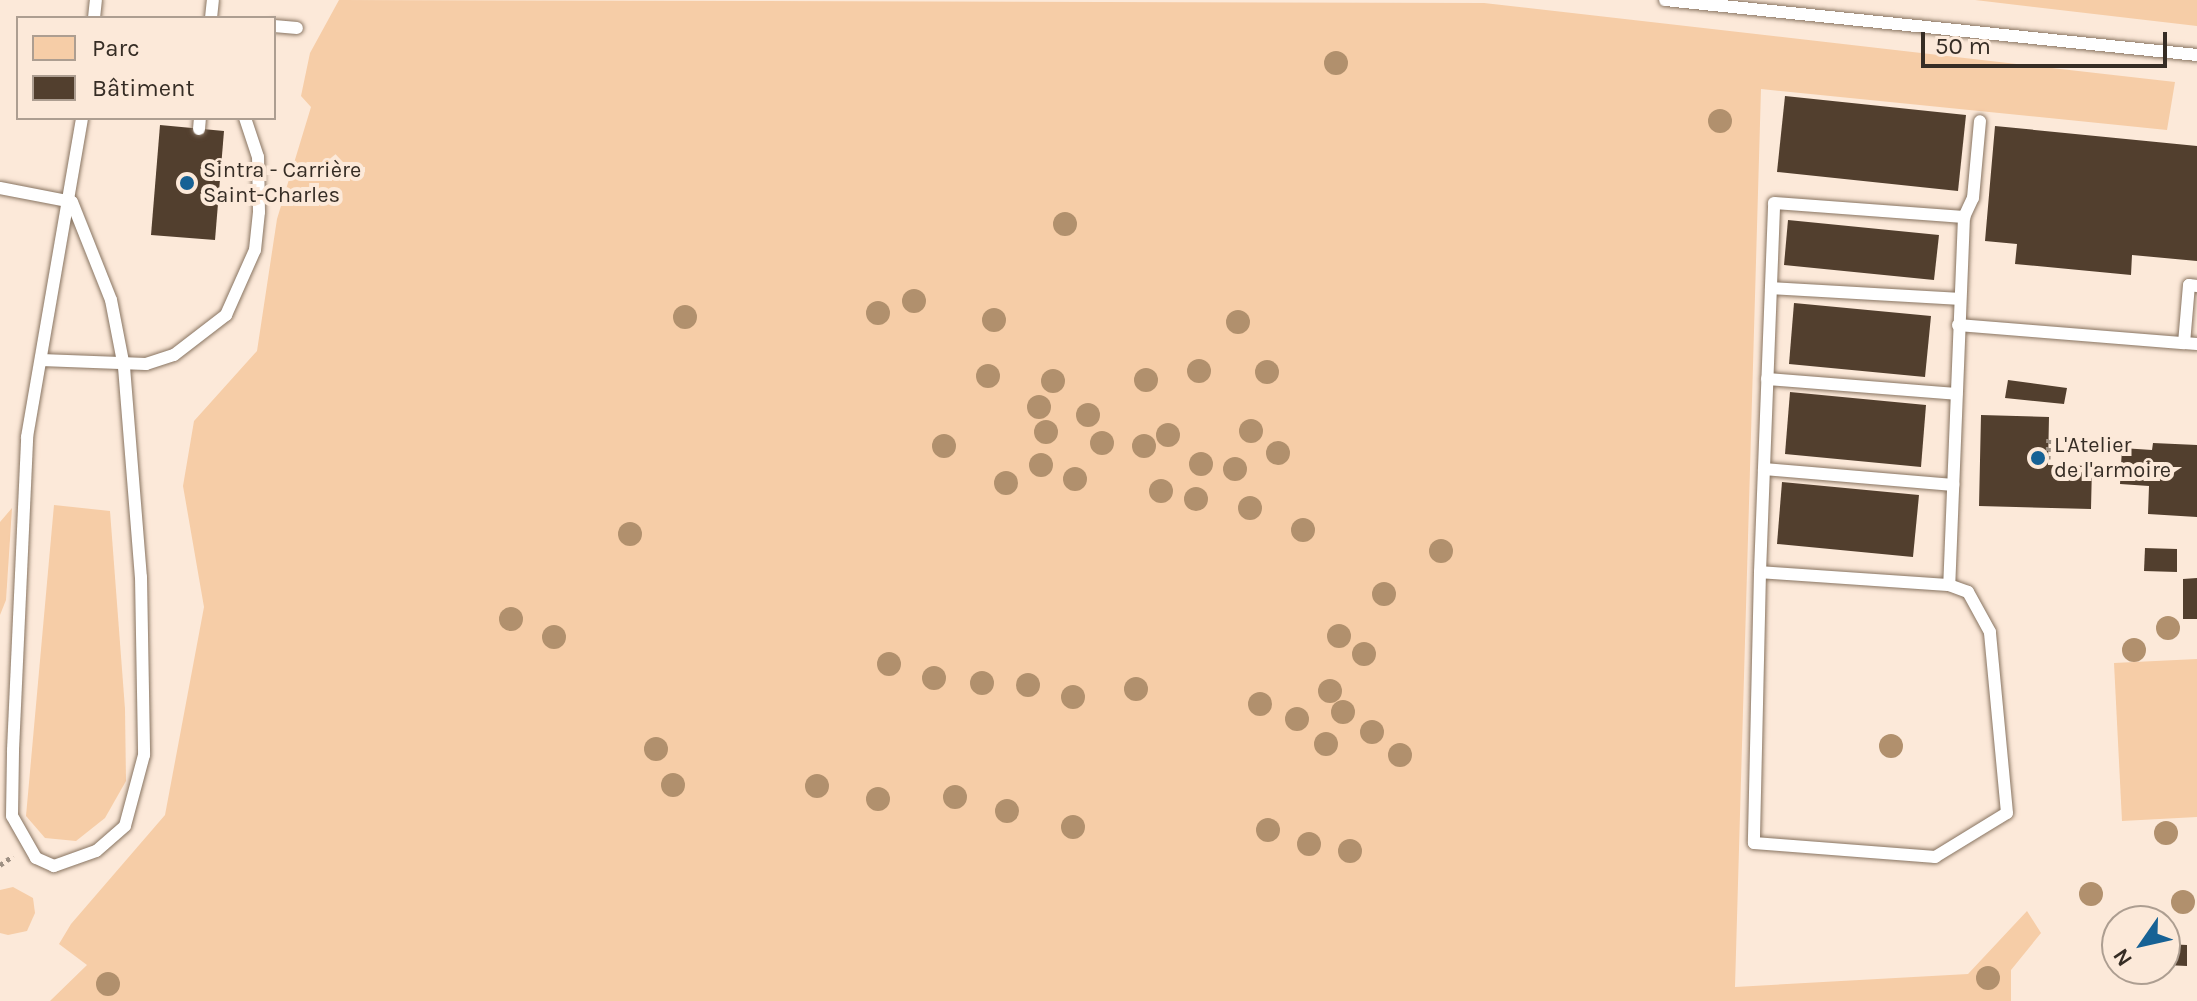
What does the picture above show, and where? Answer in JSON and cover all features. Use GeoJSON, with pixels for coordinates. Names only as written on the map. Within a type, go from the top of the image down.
{"type":"FeatureCollection","features":[{"type":"Feature","properties":{"kind":"lane"},"geometry":{"type":"LineString","coordinates":[[1665,0],[1752,4]]}},
{"type":"Feature","properties":{"kind":"lane"},"geometry":{"type":"LineString","coordinates":[[1728,0],[2197,55]]}},
{"type":"Feature","properties":{"kind":"lane"},"geometry":{"type":"LineString","coordinates":[[276,26],[297,28]]}},
{"type":"Feature","properties":{"kind":"lane"},"geometry":{"type":"LineString","coordinates":[[72,202],[111,300],[124,367],[141,577],[138,801],[125,826],[96,851],[54,866],[36,858],[12,816],[27,437],[72,202],[82,120]]}},
{"type":"Feature","properties":{"kind":"lane"},"geometry":{"type":"LineString","coordinates":[[41,360],[124,367],[174,355],[207,333],[243,285],[259,212],[258,157],[246,120]]}},
{"type":"Feature","properties":{"kind":"lane"},"geometry":{"type":"LineString","coordinates":[[1949,585],[1964,217],[1973,198],[1980,121]]}},
{"type":"Feature","properties":{"kind":"lane"},"geometry":{"type":"LineString","coordinates":[[0,188],[72,202]]}},
{"type":"Feature","properties":{"kind":"lane"},"geometry":{"type":"LineString","coordinates":[[1760,572],[1949,585],[1968,592],[1990,632],[2007,813],[1935,857],[1754,843],[1760,572],[1774,203],[1964,217]]}},
{"type":"Feature","properties":{"kind":"lane"},"geometry":{"type":"LineString","coordinates":[[1958,325],[2190,344],[2189,285],[2197,286]]}},
{"type":"Feature","properties":{"kind":"lane"},"geometry":{"type":"LineString","coordinates":[[1771,288],[1960,299]]}},
{"type":"Feature","properties":{"kind":"lane"},"geometry":{"type":"LineString","coordinates":[[1767,379],[1956,394]]}},
{"type":"Feature","properties":{"kind":"lane"},"geometry":{"type":"LineString","coordinates":[[1764,469],[1953,485]]}},
{"type":"Feature","properties":{"kind":"path"},"geometry":{"type":"LineString","coordinates":[[2048,459],[2049,436]]}},
{"type":"Feature","properties":{"kind":"green space"},"geometry":{"type":"Polygon","coordinates":[[[339,0],[1484,3],[2175,82],[2167,130],[1761,89],[1735,987],[1968,974],[2027,911],[2041,933],[2011,970],[2011,1001],[50,1001],[87,965],[59,944],[71,924],[165,815],[204,607],[183,486],[194,421],[257,351],[277,219],[311,107],[301,96],[310,53],[339,0]]]}},
{"type":"Feature","properties":{"kind":"green space"},"geometry":{"type":"Polygon","coordinates":[[[1975,0],[2197,0],[2197,26],[1975,0]]]}},
{"type":"Feature","properties":{"kind":"green space"},"geometry":{"type":"Polygon","coordinates":[[[54,505],[110,511],[125,709],[126,781],[105,818],[76,841],[45,838],[26,816],[54,505]]]}},
{"type":"Feature","properties":{"kind":"green space"},"geometry":{"type":"Polygon","coordinates":[[[12,508],[6,600],[0,615],[0,522],[12,508]]]}},
{"type":"Feature","properties":{"kind":"green space"},"geometry":{"type":"Polygon","coordinates":[[[2197,659],[2197,817],[2122,821],[2114,663],[2197,659]]]}},
{"type":"Feature","properties":{"kind":"green space"},"geometry":{"type":"Polygon","coordinates":[[[13,887],[33,898],[35,913],[27,931],[8,935],[0,933],[0,890],[13,887]]]}},
{"type":"Feature","properties":{"kind":"building"},"geometry":{"type":"Polygon","coordinates":[[[1785,96],[1966,115],[1958,191],[1777,172],[1785,96]]]}},
{"type":"Feature","properties":{"kind":"building","name":"Sintra - Carrière Saint-Charles"},"geometry":{"type":"Polygon","coordinates":[[[160,125],[224,131],[215,240],[151,235],[160,125]]]}},
{"type":"Feature","properties":{"kind":"building"},"geometry":{"type":"Polygon","coordinates":[[[1995,126],[2197,146],[2197,261],[2132,255],[2131,275],[2015,264],[2017,244],[1985,241],[1995,126]]]}},
{"type":"Feature","properties":{"kind":"building"},"geometry":{"type":"Polygon","coordinates":[[[1788,220],[1939,235],[1934,280],[1784,265],[1788,220]]]}},
{"type":"Feature","properties":{"kind":"building"},"geometry":{"type":"Polygon","coordinates":[[[1794,303],[1931,316],[1925,377],[1789,364],[1794,303]]]}},
{"type":"Feature","properties":{"kind":"building"},"geometry":{"type":"Polygon","coordinates":[[[2008,380],[2067,388],[2064,404],[2005,398],[2008,380]]]}},
{"type":"Feature","properties":{"kind":"building"},"geometry":{"type":"Polygon","coordinates":[[[1790,392],[1926,405],[1921,467],[1785,454],[1790,392]]]}},
{"type":"Feature","properties":{"kind":"building"},"geometry":{"type":"Polygon","coordinates":[[[1981,415],[2049,417],[2048,465],[2092,466],[2091,509],[1979,506],[1981,415]]]}},
{"type":"Feature","properties":{"kind":"building"},"geometry":{"type":"Polygon","coordinates":[[[2153,443],[2197,445],[2197,517],[2148,514],[2149,486],[2120,484],[2122,448],[2152,450],[2153,443]]]}},
{"type":"Feature","properties":{"kind":"building"},"geometry":{"type":"Polygon","coordinates":[[[1782,482],[1919,495],[1913,557],[1777,544],[1782,482]]]}},
{"type":"Feature","properties":{"kind":"building"},"geometry":{"type":"Polygon","coordinates":[[[2145,548],[2177,549],[2177,572],[2144,571],[2145,548]]]}},
{"type":"Feature","properties":{"kind":"building"},"geometry":{"type":"Polygon","coordinates":[[[2197,578],[2197,619],[2183,619],[2183,579],[2197,578]]]}},
{"type":"Feature","properties":{"kind":"building"},"geometry":{"type":"Polygon","coordinates":[[[2181,945],[2187,945],[2187,966],[2181,966],[2181,945]]]}},
{"type":"Feature","properties":{"kind":"place","name":"Sintra - Carrière Saint-Charles"},"geometry":{"type":"Point","coordinates":[187,183]}},
{"type":"Feature","properties":{"kind":"place","name":"L'Atelier de l'armoire"},"geometry":{"type":"Point","coordinates":[2038,458]}}]}
